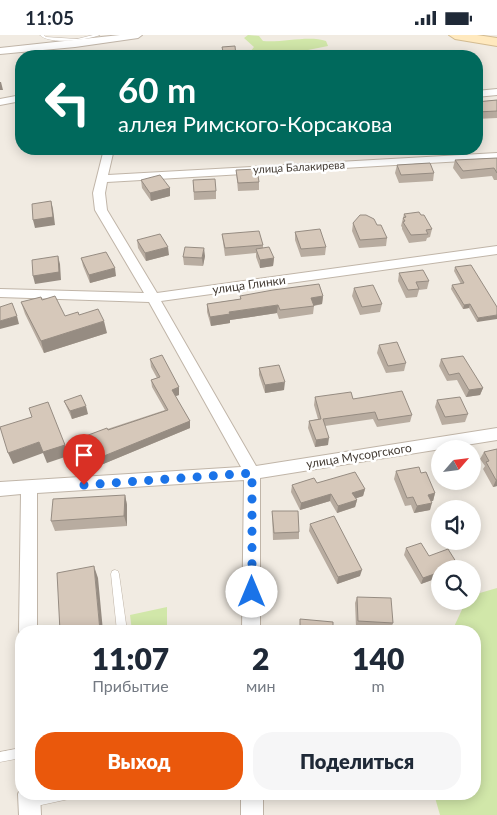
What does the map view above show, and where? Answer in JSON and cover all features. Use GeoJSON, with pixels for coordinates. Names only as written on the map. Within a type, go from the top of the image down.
{"type":"FeatureCollection","features":[{"type":"Feature","properties":{"kind":"street"},"geometry":{"type":"LineString","coordinates":[[0,51],[75,44],[138,35]]}},
{"type":"Feature","properties":{"kind":"street"},"geometry":{"type":"LineString","coordinates":[[455,35],[497,42]]}},
{"type":"Feature","properties":{"kind":"street"},"geometry":{"type":"LineString","coordinates":[[483,93],[497,92]]}},
{"type":"Feature","properties":{"kind":"street"},"geometry":{"type":"LineString","coordinates":[[0,101],[15,99]]}},
{"type":"Feature","properties":{"kind":"street"},"geometry":{"type":"LineString","coordinates":[[108,155],[102,179],[99,202],[101,210],[252,473],[252,625]]}},
{"type":"Feature","properties":{"kind":"street","name":"улица Балакирева"},"geometry":{"type":"LineString","coordinates":[[102,179],[497,156]]}},
{"type":"Feature","properties":{"kind":"street","name":"улица Глинки"},"geometry":{"type":"LineString","coordinates":[[0,293],[153,298],[497,250]]}},
{"type":"Feature","properties":{"kind":"street","name":"улица Мусоргского"},"geometry":{"type":"LineString","coordinates":[[0,489],[252,473],[497,435]]}},
{"type":"Feature","properties":{"kind":"street"},"geometry":{"type":"LineString","coordinates":[[28,625],[29,488]]}},
{"type":"Feature","properties":{"kind":"street"},"geometry":{"type":"LineString","coordinates":[[252,800],[252,815]]}},
{"type":"Feature","properties":{"kind":"lane"},"geometry":{"type":"LineString","coordinates":[[42,35],[45,38],[77,40],[94,35]]}},
{"type":"Feature","properties":{"kind":"lane"},"geometry":{"type":"LineString","coordinates":[[115,574],[121,625]]}},
{"type":"Feature","properties":{"kind":"lane"},"geometry":{"type":"LineString","coordinates":[[0,757],[15,754]]}},
{"type":"Feature","properties":{"kind":"lane"},"geometry":{"type":"LineString","coordinates":[[30,804],[46,800]]}},
{"type":"Feature","properties":{"kind":"green space"},"geometry":{"type":"Polygon","coordinates":[[[248,35],[259,36],[263,41],[319,39],[326,41],[328,46],[308,50],[252,50],[254,47],[244,38],[248,35]]]}},
{"type":"Feature","properties":{"kind":"green space"},"geometry":{"type":"Polygon","coordinates":[[[497,588],[497,815],[440,815],[436,800],[481,800],[481,625],[455,625],[462,610],[481,610],[481,593],[497,588]]]}},
{"type":"Feature","properties":{"kind":"green space"},"geometry":{"type":"Polygon","coordinates":[[[167,607],[167,625],[131,625],[130,615],[167,607]]]}},
{"type":"Feature","properties":{"kind":"building"},"geometry":{"type":"Polygon","coordinates":[[[235,46],[235,50],[223,50],[222,47],[235,46]]]}},
{"type":"Feature","properties":{"kind":"building"},"geometry":{"type":"Polygon","coordinates":[[[497,100],[497,111],[483,112],[483,101],[497,100]]]}},
{"type":"Feature","properties":{"kind":"building"},"geometry":{"type":"Polygon","coordinates":[[[497,158],[497,173],[494,168],[463,171],[455,160],[497,158]]]}},
{"type":"Feature","properties":{"kind":"building"},"geometry":{"type":"Polygon","coordinates":[[[430,163],[434,173],[401,175],[397,165],[430,163]]]}},
{"type":"Feature","properties":{"kind":"building"},"geometry":{"type":"Polygon","coordinates":[[[257,169],[259,182],[238,183],[236,170],[257,169]]]}},
{"type":"Feature","properties":{"kind":"building"},"geometry":{"type":"Polygon","coordinates":[[[160,175],[170,188],[150,193],[141,180],[160,175]]]}},
{"type":"Feature","properties":{"kind":"building"},"geometry":{"type":"Polygon","coordinates":[[[215,179],[216,191],[194,192],[193,180],[215,179]]]}},
{"type":"Feature","properties":{"kind":"building"},"geometry":{"type":"Polygon","coordinates":[[[51,201],[53,217],[33,220],[32,204],[51,201]]]}},
{"type":"Feature","properties":{"kind":"building"},"geometry":{"type":"Polygon","coordinates":[[[419,212],[421,215],[424,215],[432,229],[426,230],[428,234],[411,235],[403,222],[405,221],[403,218],[406,217],[404,214],[419,212]]]}},
{"type":"Feature","properties":{"kind":"building"},"geometry":{"type":"Polygon","coordinates":[[[360,215],[366,215],[374,219],[377,225],[381,225],[387,238],[360,240],[353,223],[360,215]]]}},
{"type":"Feature","properties":{"kind":"building"},"geometry":{"type":"Polygon","coordinates":[[[320,229],[326,247],[301,249],[295,232],[320,229]]]}},
{"type":"Feature","properties":{"kind":"building"},"geometry":{"type":"Polygon","coordinates":[[[259,231],[263,245],[225,248],[222,234],[259,231]]]}},
{"type":"Feature","properties":{"kind":"building"},"geometry":{"type":"Polygon","coordinates":[[[160,234],[168,247],[145,253],[137,240],[160,234]]]}},
{"type":"Feature","properties":{"kind":"building"},"geometry":{"type":"Polygon","coordinates":[[[185,247],[204,248],[202,258],[183,257],[185,247]]]}},
{"type":"Feature","properties":{"kind":"building"},"geometry":{"type":"Polygon","coordinates":[[[269,247],[274,258],[260,260],[256,249],[269,247]]]}},
{"type":"Feature","properties":{"kind":"building"},"geometry":{"type":"Polygon","coordinates":[[[106,252],[115,268],[89,275],[81,258],[106,252]]]}},
{"type":"Feature","properties":{"kind":"building"},"geometry":{"type":"Polygon","coordinates":[[[58,256],[59,272],[33,276],[32,260],[58,256]]]}},
{"type":"Feature","properties":{"kind":"building"},"geometry":{"type":"Polygon","coordinates":[[[471,265],[497,307],[497,315],[478,318],[470,304],[464,305],[452,285],[464,283],[455,267],[471,265]]]}},
{"type":"Feature","properties":{"kind":"building"},"geometry":{"type":"Polygon","coordinates":[[[423,270],[429,281],[416,282],[419,289],[408,290],[399,273],[423,270]]]}},
{"type":"Feature","properties":{"kind":"building"},"geometry":{"type":"Polygon","coordinates":[[[319,284],[323,296],[311,298],[314,306],[280,310],[278,305],[229,312],[230,314],[210,317],[207,304],[241,299],[240,296],[273,290],[319,284]]]}},
{"type":"Feature","properties":{"kind":"building"},"geometry":{"type":"Polygon","coordinates":[[[373,285],[382,304],[362,307],[354,288],[373,285]]]}},
{"type":"Feature","properties":{"kind":"building"},"geometry":{"type":"Polygon","coordinates":[[[55,296],[65,316],[78,312],[79,315],[98,309],[104,321],[41,341],[21,302],[41,297],[42,300],[55,296]]]}},
{"type":"Feature","properties":{"kind":"building"},"geometry":{"type":"Polygon","coordinates":[[[12,303],[17,316],[0,321],[0,307],[12,303]]]}},
{"type":"Feature","properties":{"kind":"building"},"geometry":{"type":"Polygon","coordinates":[[[397,342],[406,363],[388,366],[379,345],[397,342]]]}},
{"type":"Feature","properties":{"kind":"building"},"geometry":{"type":"Polygon","coordinates":[[[162,355],[179,387],[172,390],[190,421],[94,460],[83,437],[168,410],[151,380],[160,377],[150,359],[162,355]]]}},
{"type":"Feature","properties":{"kind":"building"},"geometry":{"type":"Polygon","coordinates":[[[463,356],[483,388],[469,390],[459,373],[449,375],[441,359],[463,356]]]}},
{"type":"Feature","properties":{"kind":"building"},"geometry":{"type":"Polygon","coordinates":[[[279,365],[285,382],[265,385],[259,368],[279,365]]]}},
{"type":"Feature","properties":{"kind":"building"},"geometry":{"type":"Polygon","coordinates":[[[402,391],[412,415],[378,420],[375,412],[323,419],[329,438],[316,440],[309,421],[321,419],[315,397],[351,392],[353,399],[402,391]]]}},
{"type":"Feature","properties":{"kind":"building"},"geometry":{"type":"Polygon","coordinates":[[[81,395],[86,406],[70,411],[64,401],[81,395]]]}},
{"type":"Feature","properties":{"kind":"building"},"geometry":{"type":"Polygon","coordinates":[[[460,397],[468,414],[445,417],[437,400],[460,397]]]}},
{"type":"Feature","properties":{"kind":"building"},"geometry":{"type":"Polygon","coordinates":[[[48,402],[65,445],[43,452],[39,442],[8,453],[0,427],[32,417],[29,408],[48,402]]]}},
{"type":"Feature","properties":{"kind":"building"},"geometry":{"type":"Polygon","coordinates":[[[497,449],[496,480],[486,462],[489,461],[484,452],[497,449]]]}},
{"type":"Feature","properties":{"kind":"building"},"geometry":{"type":"Polygon","coordinates":[[[419,467],[421,473],[426,472],[431,484],[431,490],[434,490],[435,493],[428,495],[431,503],[417,506],[413,497],[407,498],[396,471],[419,467]]]}},
{"type":"Feature","properties":{"kind":"building"},"geometry":{"type":"Polygon","coordinates":[[[355,472],[365,489],[352,493],[357,500],[338,506],[331,494],[301,503],[292,485],[314,478],[317,483],[355,472]]]}},
{"type":"Feature","properties":{"kind":"building"},"geometry":{"type":"Polygon","coordinates":[[[125,495],[124,516],[51,521],[53,499],[125,495]]]}},
{"type":"Feature","properties":{"kind":"building"},"geometry":{"type":"Polygon","coordinates":[[[272,511],[298,511],[299,532],[274,533],[272,511]]]}},
{"type":"Feature","properties":{"kind":"building"},"geometry":{"type":"Polygon","coordinates":[[[334,516],[362,570],[338,577],[310,524],[334,516]]]}},
{"type":"Feature","properties":{"kind":"building"},"geometry":{"type":"Polygon","coordinates":[[[421,543],[429,556],[449,550],[455,560],[431,560],[431,575],[423,578],[406,548],[421,543]]]}},
{"type":"Feature","properties":{"kind":"building"},"geometry":{"type":"Polygon","coordinates":[[[94,566],[99,625],[60,625],[57,573],[94,566]]]}},
{"type":"Feature","properties":{"kind":"building"},"geometry":{"type":"Polygon","coordinates":[[[357,597],[391,598],[393,623],[358,621],[357,597]]]}},
{"type":"Feature","properties":{"kind":"building"},"geometry":{"type":"Polygon","coordinates":[[[300,619],[333,622],[333,625],[300,625],[300,619]]]}},
{"type":"Feature","properties":{"kind":"route"},"geometry":{"type":"LineString","coordinates":[[84,485],[252,473],[252,592]]}}]}
